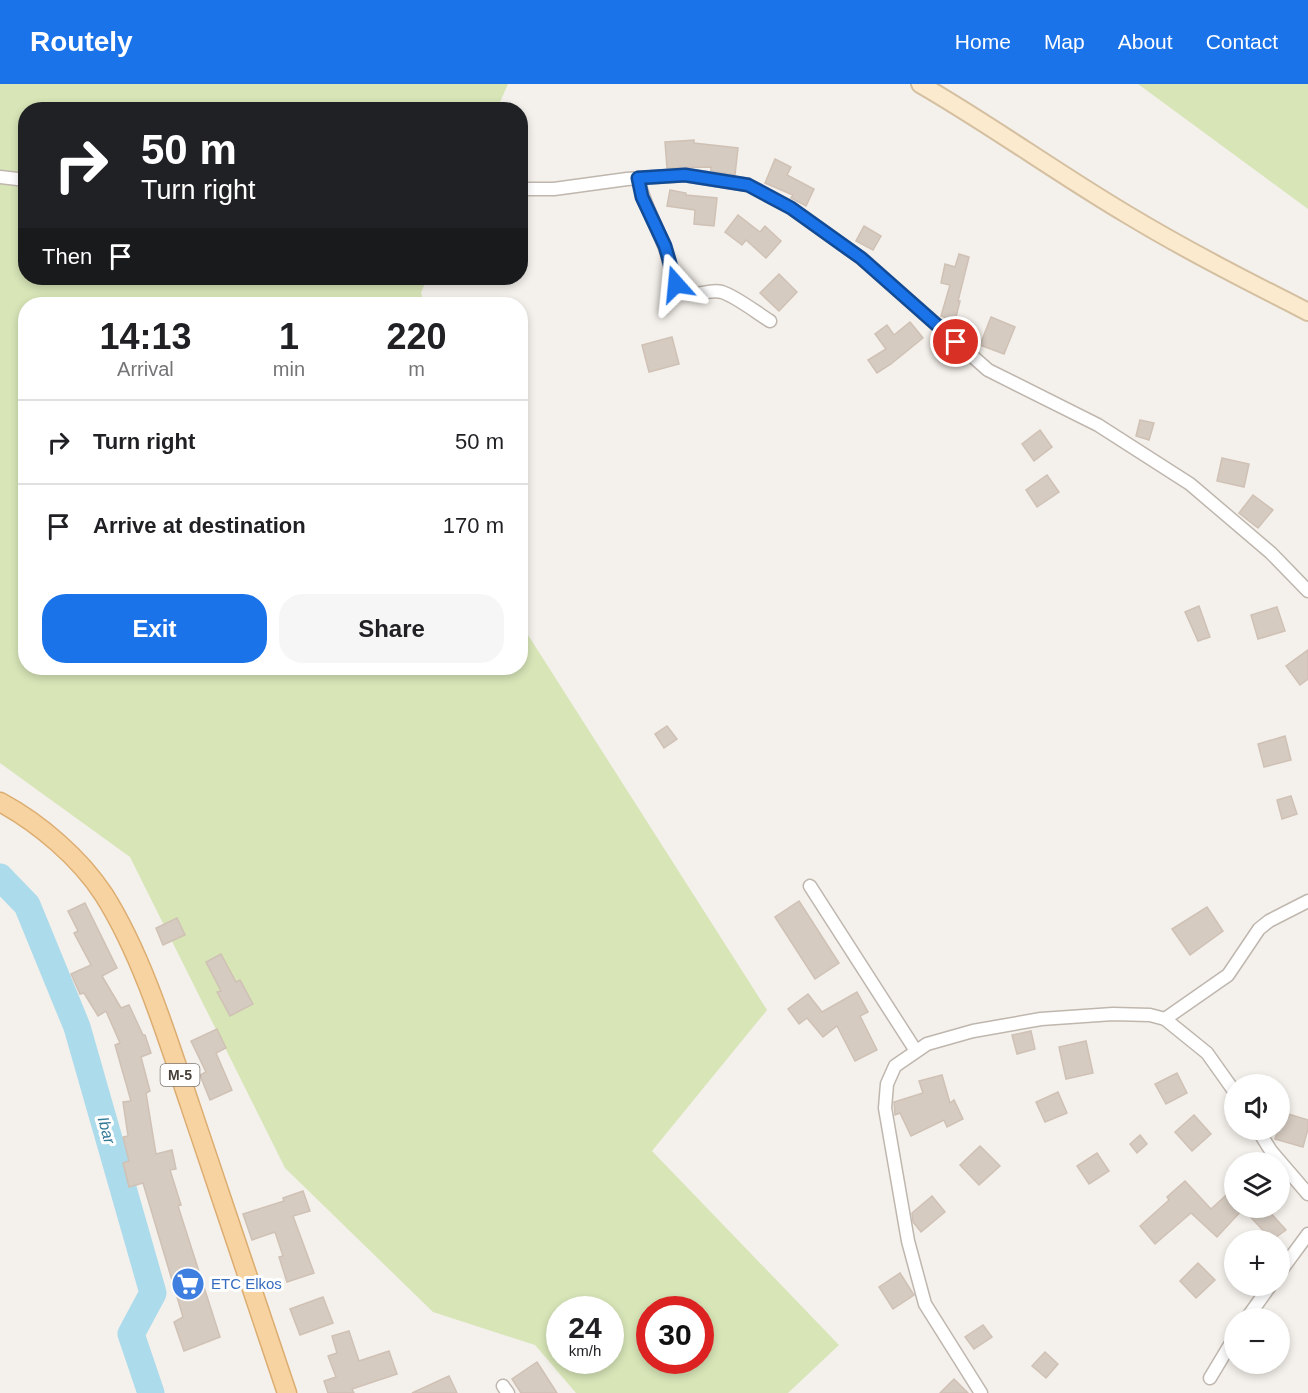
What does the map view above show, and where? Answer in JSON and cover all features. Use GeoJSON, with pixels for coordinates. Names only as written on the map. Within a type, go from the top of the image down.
{"type":"FeatureCollection","features":[{"type":"Feature","properties":{"kind":"main road"},"geometry":{"type":"LineString","coordinates":[[920,84],[1127,215],[1308,312]]}},
{"type":"Feature","properties":{"kind":"main road","name":"M-5"},"geometry":{"type":"LineString","coordinates":[[0,802],[35,825],[83,869],[102,893],[122,925],[166,1035],[288,1393]]}},
{"type":"Feature","properties":{"kind":"street"},"geometry":{"type":"LineString","coordinates":[[528,189],[554,189],[638,178],[685,175],[748,185],[791,208],[861,258],[988,370],[1098,425],[1190,484],[1271,553],[1308,591]]}},
{"type":"Feature","properties":{"kind":"street"},"geometry":{"type":"LineString","coordinates":[[0,177],[18,179]]}},
{"type":"Feature","properties":{"kind":"street"},"geometry":{"type":"LineString","coordinates":[[638,178],[642,197],[665,246],[676,284],[683,292],[696,295],[708,290],[723,292],[770,321]]}},
{"type":"Feature","properties":{"kind":"street"},"geometry":{"type":"LineString","coordinates":[[810,886],[916,1051]]}},
{"type":"Feature","properties":{"kind":"street"},"geometry":{"type":"LineString","coordinates":[[1165,1019],[1228,975],[1259,929],[1269,921],[1308,901]]}},
{"type":"Feature","properties":{"kind":"street"},"geometry":{"type":"LineString","coordinates":[[981,1393],[926,1304],[908,1241],[885,1096],[887,1084],[895,1066],[927,1044],[973,1030],[1041,1019],[1113,1014],[1150,1015],[1165,1019],[1207,1053],[1224,1077]]}},
{"type":"Feature","properties":{"kind":"street"},"geometry":{"type":"LineString","coordinates":[[1264,1140],[1308,1194]]}},
{"type":"Feature","properties":{"kind":"street"},"geometry":{"type":"LineString","coordinates":[[1290,1258],[1308,1234]]}},
{"type":"Feature","properties":{"kind":"street"},"geometry":{"type":"LineString","coordinates":[[1210,1378],[1224,1355]]}},
{"type":"Feature","properties":{"kind":"green space"},"geometry":{"type":"Polygon","coordinates":[[[0,84],[508,84],[500,102],[18,102],[18,285],[424,285],[422,297],[18,297],[18,675],[528,675],[528,635],[767,1010],[652,1151],[839,1345],[788,1393],[576,1393],[560,1374],[624,1374],[624,1296],[546,1296],[546,1358],[535,1345],[433,1312],[285,1168],[130,857],[0,763],[0,84]]]}},
{"type":"Feature","properties":{"kind":"green space"},"geometry":{"type":"Polygon","coordinates":[[[1138,84],[1308,84],[1308,209],[1138,84]]]}},
{"type":"Feature","properties":{"kind":"building"},"geometry":{"type":"Polygon","coordinates":[[[694,140],[694,143],[738,148],[735,175],[711,171],[711,167],[667,168],[665,142],[694,140]]]}},
{"type":"Feature","properties":{"kind":"building"},"geometry":{"type":"Polygon","coordinates":[[[775,159],[791,167],[787,175],[814,189],[806,206],[791,198],[793,195],[765,183],[775,159]]]}},
{"type":"Feature","properties":{"kind":"building"},"geometry":{"type":"Polygon","coordinates":[[[670,190],[686,193],[686,195],[717,198],[714,226],[694,224],[695,210],[667,206],[670,190]]]}},
{"type":"Feature","properties":{"kind":"building"},"geometry":{"type":"Polygon","coordinates":[[[738,215],[760,232],[765,226],[781,241],[766,258],[746,240],[742,245],[725,232],[738,215]]]}},
{"type":"Feature","properties":{"kind":"building"},"geometry":{"type":"Polygon","coordinates":[[[864,226],[881,236],[873,250],[856,241],[864,226]]]}},
{"type":"Feature","properties":{"kind":"building"},"geometry":{"type":"Polygon","coordinates":[[[959,254],[969,257],[955,321],[941,316],[950,285],[941,283],[945,264],[955,267],[959,254]]]}},
{"type":"Feature","properties":{"kind":"building"},"geometry":{"type":"Polygon","coordinates":[[[779,274],[797,292],[779,311],[760,293],[779,274]]]}},
{"type":"Feature","properties":{"kind":"building"},"geometry":{"type":"Polygon","coordinates":[[[991,317],[1015,327],[1004,354],[980,345],[991,317]]]}},
{"type":"Feature","properties":{"kind":"building"},"geometry":{"type":"Polygon","coordinates":[[[910,322],[923,338],[877,373],[868,360],[886,349],[875,334],[887,325],[894,335],[910,322]]]}},
{"type":"Feature","properties":{"kind":"building"},"geometry":{"type":"Polygon","coordinates":[[[672,337],[679,364],[649,372],[642,345],[672,337]]]}},
{"type":"Feature","properties":{"kind":"building"},"geometry":{"type":"Polygon","coordinates":[[[1140,420],[1154,423],[1149,440],[1136,436],[1140,420]]]}},
{"type":"Feature","properties":{"kind":"building"},"geometry":{"type":"Polygon","coordinates":[[[1040,430],[1052,447],[1034,461],[1022,444],[1040,430]]]}},
{"type":"Feature","properties":{"kind":"building"},"geometry":{"type":"Polygon","coordinates":[[[1222,458],[1249,464],[1244,487],[1217,481],[1222,458]]]}},
{"type":"Feature","properties":{"kind":"building"},"geometry":{"type":"Polygon","coordinates":[[[1047,475],[1059,492],[1037,507],[1026,490],[1047,475]]]}},
{"type":"Feature","properties":{"kind":"building"},"geometry":{"type":"Polygon","coordinates":[[[1253,495],[1273,510],[1258,528],[1239,513],[1253,495]]]}},
{"type":"Feature","properties":{"kind":"building"},"geometry":{"type":"Polygon","coordinates":[[[1199,606],[1210,637],[1198,641],[1185,612],[1199,606]]]}},
{"type":"Feature","properties":{"kind":"building"},"geometry":{"type":"Polygon","coordinates":[[[1277,607],[1285,631],[1258,639],[1251,615],[1277,607]]]}},
{"type":"Feature","properties":{"kind":"building"},"geometry":{"type":"Polygon","coordinates":[[[1308,650],[1308,679],[1300,685],[1286,666],[1308,650]]]}},
{"type":"Feature","properties":{"kind":"building"},"geometry":{"type":"Polygon","coordinates":[[[667,726],[677,739],[664,748],[655,734],[667,726]]]}},
{"type":"Feature","properties":{"kind":"building"},"geometry":{"type":"Polygon","coordinates":[[[1285,736],[1291,760],[1264,767],[1258,744],[1285,736]]]}},
{"type":"Feature","properties":{"kind":"building"},"geometry":{"type":"Polygon","coordinates":[[[1291,796],[1297,814],[1282,819],[1277,800],[1291,796]]]}},
{"type":"Feature","properties":{"kind":"building"},"geometry":{"type":"Polygon","coordinates":[[[799,901],[839,963],[815,979],[775,917],[799,901]]]}},
{"type":"Feature","properties":{"kind":"building"},"geometry":{"type":"Polygon","coordinates":[[[85,903],[117,968],[102,976],[121,1008],[129,1005],[145,1035],[151,1053],[141,1057],[150,1091],[146,1093],[156,1154],[172,1150],[176,1169],[170,1170],[181,1205],[178,1206],[220,1337],[184,1351],[174,1322],[183,1317],[143,1183],[129,1187],[123,1163],[129,1161],[123,1137],[128,1136],[123,1102],[131,1101],[115,1045],[120,1043],[106,1011],[98,1016],[84,993],[80,994],[71,974],[91,965],[74,933],[78,931],[68,911],[85,903]]]}},
{"type":"Feature","properties":{"kind":"building"},"geometry":{"type":"Polygon","coordinates":[[[1207,907],[1223,931],[1190,955],[1172,929],[1207,907]]]}},
{"type":"Feature","properties":{"kind":"building"},"geometry":{"type":"Polygon","coordinates":[[[177,918],[185,935],[163,945],[156,928],[177,918]]]}},
{"type":"Feature","properties":{"kind":"building"},"geometry":{"type":"Polygon","coordinates":[[[221,954],[236,982],[240,980],[253,1004],[230,1016],[217,992],[221,991],[206,962],[221,954]]]}},
{"type":"Feature","properties":{"kind":"building"},"geometry":{"type":"Polygon","coordinates":[[[857,992],[868,1012],[860,1016],[877,1050],[855,1061],[837,1026],[823,1037],[807,1018],[799,1024],[788,1009],[808,994],[822,1012],[857,992]]]}},
{"type":"Feature","properties":{"kind":"building"},"geometry":{"type":"Polygon","coordinates":[[[217,1029],[226,1048],[216,1053],[232,1090],[210,1100],[200,1075],[206,1072],[191,1041],[217,1029]]]}},
{"type":"Feature","properties":{"kind":"building"},"geometry":{"type":"Polygon","coordinates":[[[1031,1031],[1035,1049],[1017,1054],[1012,1035],[1031,1031]]]}},
{"type":"Feature","properties":{"kind":"building"},"geometry":{"type":"Polygon","coordinates":[[[1086,1041],[1093,1073],[1066,1079],[1059,1047],[1086,1041]]]}},
{"type":"Feature","properties":{"kind":"building"},"geometry":{"type":"Polygon","coordinates":[[[1177,1073],[1187,1093],[1166,1104],[1155,1084],[1177,1073]]]}},
{"type":"Feature","properties":{"kind":"building"},"geometry":{"type":"Polygon","coordinates":[[[942,1075],[950,1103],[954,1100],[963,1119],[947,1127],[944,1120],[911,1136],[900,1113],[895,1115],[894,1102],[923,1093],[919,1081],[942,1075]]]}},
{"type":"Feature","properties":{"kind":"building"},"geometry":{"type":"Polygon","coordinates":[[[1058,1092],[1067,1113],[1045,1122],[1036,1102],[1058,1092]]]}},
{"type":"Feature","properties":{"kind":"building"},"geometry":{"type":"Polygon","coordinates":[[[1290,1114],[1308,1120],[1303,1147],[1278,1140],[1290,1140],[1290,1114]]]}},
{"type":"Feature","properties":{"kind":"building"},"geometry":{"type":"Polygon","coordinates":[[[1194,1115],[1211,1134],[1192,1151],[1175,1132],[1194,1115]]]}},
{"type":"Feature","properties":{"kind":"building"},"geometry":{"type":"Polygon","coordinates":[[[1140,1135],[1147,1144],[1137,1153],[1130,1144],[1140,1135]]]}},
{"type":"Feature","properties":{"kind":"building"},"geometry":{"type":"Polygon","coordinates":[[[980,1146],[1000,1166],[979,1185],[960,1165],[980,1146]]]}},
{"type":"Feature","properties":{"kind":"building"},"geometry":{"type":"Polygon","coordinates":[[[1097,1153],[1109,1171],[1089,1184],[1077,1166],[1097,1153]]]}},
{"type":"Feature","properties":{"kind":"building"},"geometry":{"type":"Polygon","coordinates":[[[1185,1181],[1211,1209],[1224,1197],[1224,1218],[1235,1218],[1217,1237],[1191,1213],[1155,1244],[1140,1226],[1169,1200],[1167,1197],[1185,1181]]]}},
{"type":"Feature","properties":{"kind":"building"},"geometry":{"type":"Polygon","coordinates":[[[303,1191],[310,1211],[293,1216],[314,1273],[287,1282],[279,1257],[283,1256],[275,1232],[252,1240],[243,1214],[284,1201],[283,1198],[303,1191]]]}},
{"type":"Feature","properties":{"kind":"building"},"geometry":{"type":"Polygon","coordinates":[[[932,1196],[945,1212],[921,1232],[913,1222],[912,1213],[932,1196]]]}},
{"type":"Feature","properties":{"kind":"building"},"geometry":{"type":"Polygon","coordinates":[[[1251,1218],[1275,1218],[1286,1230],[1263,1230],[1251,1218]]]}},
{"type":"Feature","properties":{"kind":"building"},"geometry":{"type":"Polygon","coordinates":[[[1198,1263],[1215,1280],[1196,1298],[1180,1281],[1198,1263]]]}},
{"type":"Feature","properties":{"kind":"building"},"geometry":{"type":"Polygon","coordinates":[[[900,1273],[914,1295],[893,1309],[879,1287],[900,1273]]]}},
{"type":"Feature","properties":{"kind":"building"},"geometry":{"type":"Polygon","coordinates":[[[323,1297],[333,1323],[300,1335],[290,1309],[323,1297]]]}},
{"type":"Feature","properties":{"kind":"building"},"geometry":{"type":"Polygon","coordinates":[[[983,1325],[992,1337],[974,1349],[965,1337],[983,1325]]]}},
{"type":"Feature","properties":{"kind":"building"},"geometry":{"type":"Polygon","coordinates":[[[349,1331],[359,1361],[389,1351],[397,1374],[352,1389],[354,1393],[328,1393],[324,1381],[336,1377],[328,1356],[337,1353],[332,1336],[349,1331]]]}},
{"type":"Feature","properties":{"kind":"building"},"geometry":{"type":"Polygon","coordinates":[[[1045,1352],[1058,1364],[1046,1378],[1032,1366],[1045,1352]]]}},
{"type":"Feature","properties":{"kind":"building"},"geometry":{"type":"Polygon","coordinates":[[[537,1362],[557,1393],[521,1393],[512,1379],[537,1362]]]}},
{"type":"Feature","properties":{"kind":"building"},"geometry":{"type":"Polygon","coordinates":[[[449,1376],[457,1393],[412,1393],[449,1376]]]}},
{"type":"Feature","properties":{"kind":"building"},"geometry":{"type":"Polygon","coordinates":[[[954,1379],[968,1393],[940,1393],[954,1379]]]}},
{"type":"Feature","properties":{"kind":"waterway","name":"Ibar"},"geometry":{"type":"LineString","coordinates":[[0,877],[27,905],[77,1027],[153,1293],[131,1334],[151,1393]]}},
{"type":"Feature","properties":{"kind":"place","name":"ETC Elkos"},"geometry":{"type":"Point","coordinates":[188,1284]}},
{"type":"Feature","properties":{"kind":"route"},"geometry":{"type":"LineString","coordinates":[[676,284],[665,246],[642,197],[638,178],[685,175],[748,185],[791,208],[861,258],[956,342]]}}]}
